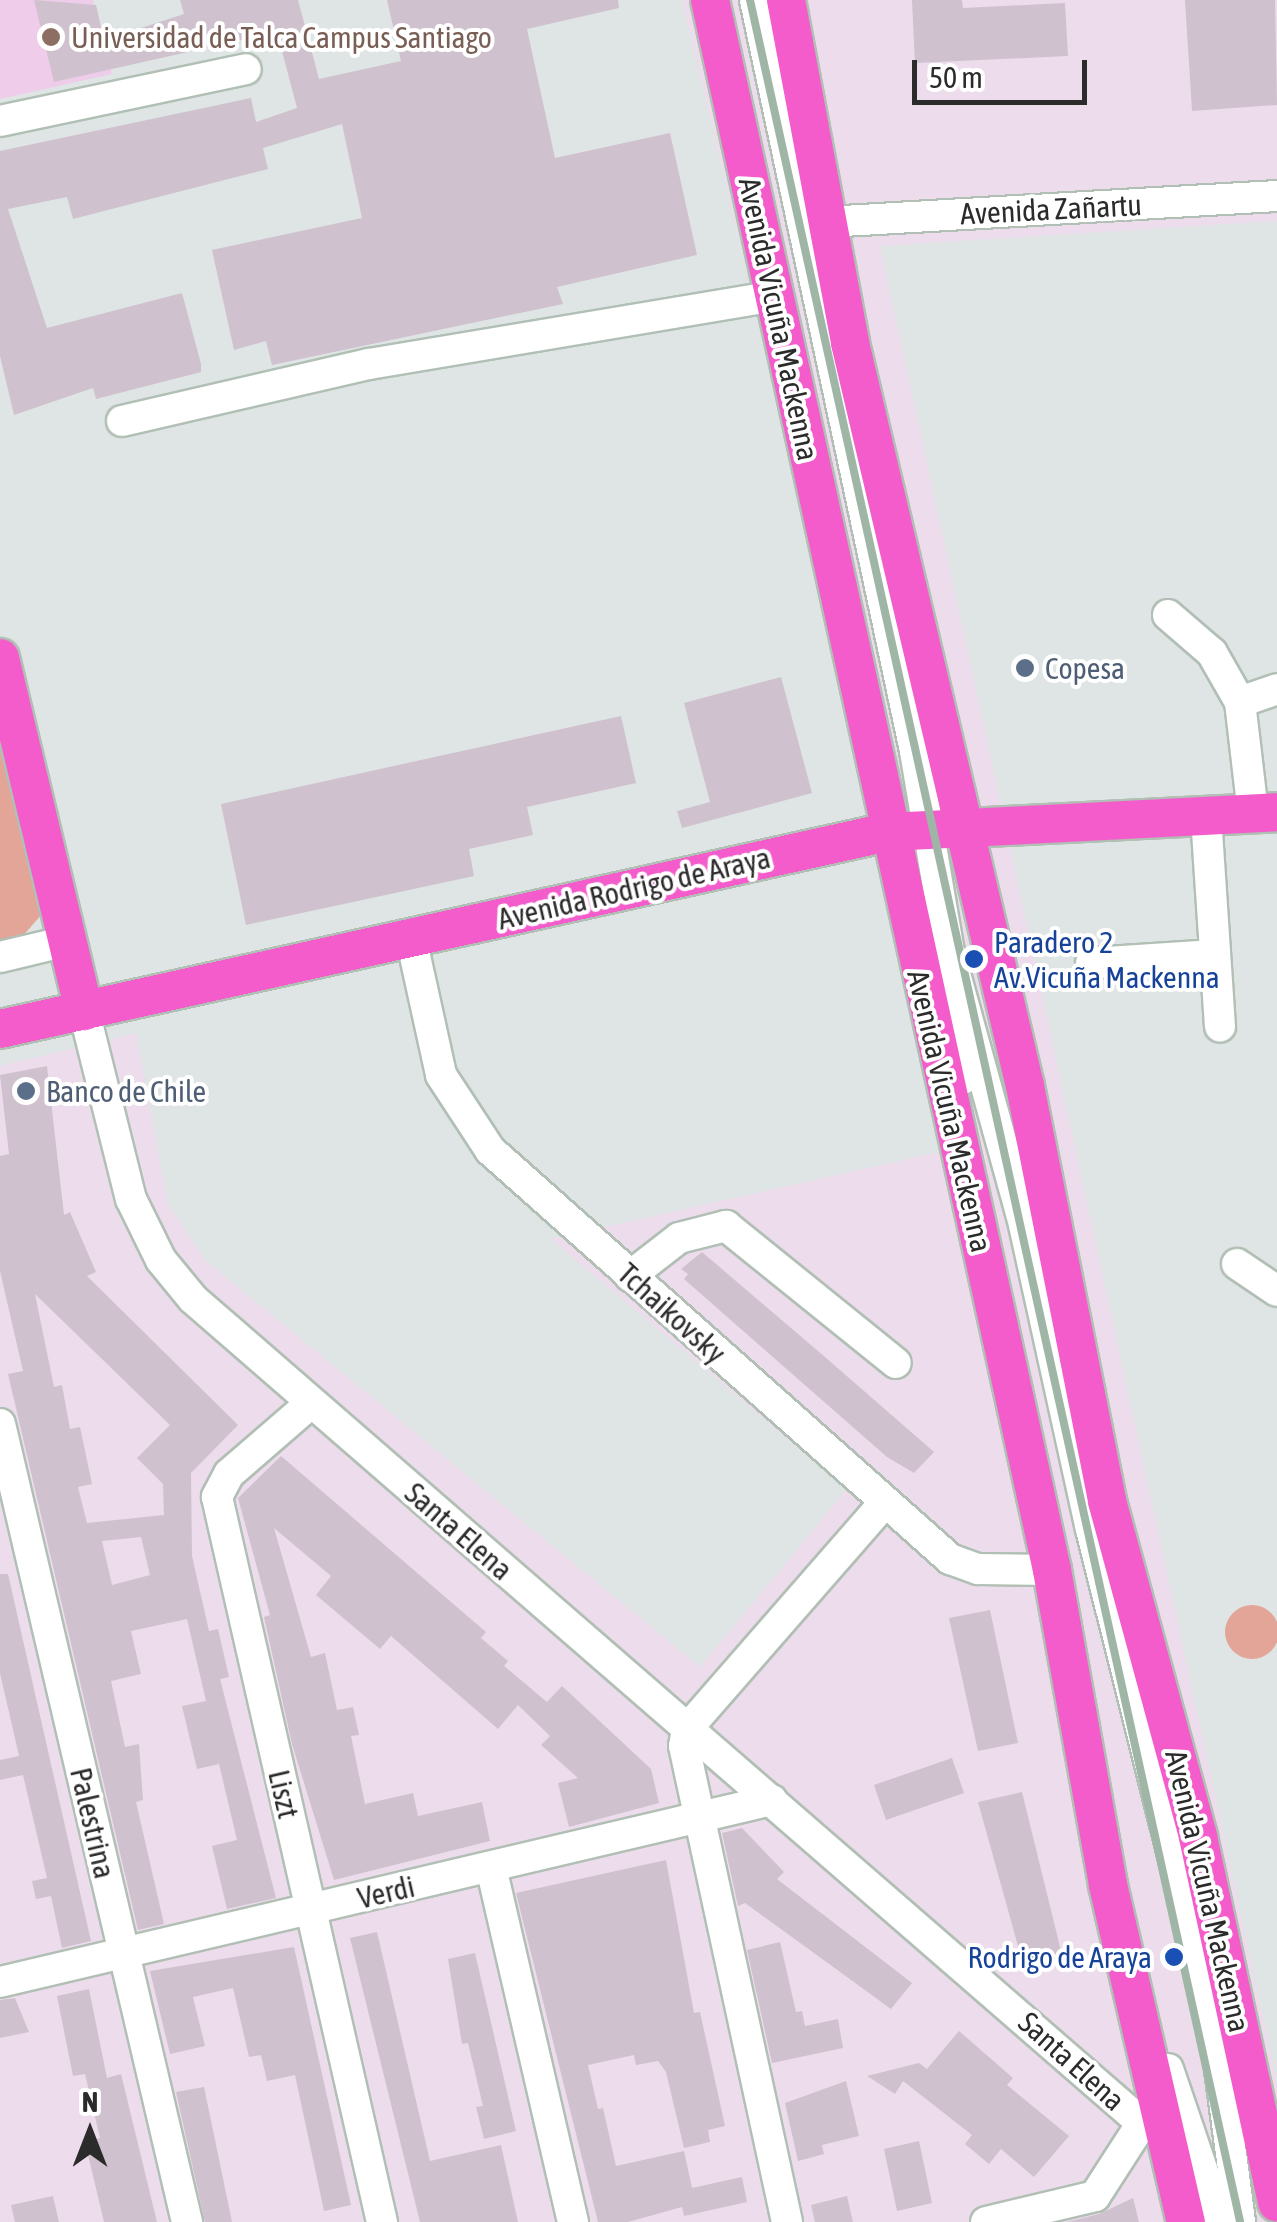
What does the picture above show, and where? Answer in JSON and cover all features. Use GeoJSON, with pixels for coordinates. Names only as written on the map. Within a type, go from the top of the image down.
{"type":"FeatureCollection","features":[{"type":"Feature","properties":{"kind":"main road","name":"Avenida Vicuña Mackenna"},"geometry":{"type":"LineString","coordinates":[[710,0],[775,296],[1198,1837],[1256,2133],[1277,2202]]}},
{"type":"Feature","properties":{"kind":"main road","name":"Avenida Vicuña Mackenna"},"geometry":{"type":"LineString","coordinates":[[786,0],[826,222],[906,589],[924,831],[1108,1885],[1186,2222]]}},
{"type":"Feature","properties":{"kind":"main road","name":"Santa Elena"},"geometry":{"type":"LineString","coordinates":[[0,658],[84,1011]]}},
{"type":"Feature","properties":{"kind":"main road","name":"Avenida Rodrigo de Araya"},"geometry":{"type":"LineString","coordinates":[[0,1029],[924,831],[1265,812]]}},
{"type":"Feature","properties":{"kind":"street"},"geometry":{"type":"LineString","coordinates":[[723,0],[924,831]]}},
{"type":"Feature","properties":{"kind":"street"},"geometry":{"type":"LineString","coordinates":[[755,0],[924,831],[1066,1568],[1124,1879],[1165,2133],[1220,2222]]}},
{"type":"Feature","properties":{"kind":"street"},"geometry":{"type":"LineString","coordinates":[[0,122],[246,69]]}},
{"type":"Feature","properties":{"kind":"street","name":"Avenida Zañartu"},"geometry":{"type":"LineString","coordinates":[[826,222],[1277,196]]}},
{"type":"Feature","properties":{"kind":"street"},"geometry":{"type":"LineString","coordinates":[[122,421],[369,364],[775,296]]}},
{"type":"Feature","properties":{"kind":"street"},"geometry":{"type":"LineString","coordinates":[[1168,615],[1212,653],[1240,702],[1265,812]]}},
{"type":"Feature","properties":{"kind":"street"},"geometry":{"type":"LineString","coordinates":[[1240,702],[1277,689]]}},
{"type":"Feature","properties":{"kind":"street"},"geometry":{"type":"LineString","coordinates":[[1206,816],[1220,1028]]}},
{"type":"Feature","properties":{"kind":"street","name":"Tchaikovsky"},"geometry":{"type":"LineString","coordinates":[[412,938],[441,1074],[462,1115],[490,1150],[950,1559],[978,1569],[1052,1570]]}},
{"type":"Feature","properties":{"kind":"street"},"geometry":{"type":"LineString","coordinates":[[0,956],[67,941]]}},
{"type":"Feature","properties":{"kind":"street"},"geometry":{"type":"LineString","coordinates":[[1091,963],[1215,955]]}},
{"type":"Feature","properties":{"kind":"street","name":"Santa Elena"},"geometry":{"type":"LineString","coordinates":[[84,1011],[126,1179],[148,1238],[193,1299],[686,1729],[1165,2133]]}},
{"type":"Feature","properties":{"kind":"street"},"geometry":{"type":"LineString","coordinates":[[630,1276],[679,1238],[726,1226],[896,1363]]}},
{"type":"Feature","properties":{"kind":"street"},"geometry":{"type":"LineString","coordinates":[[1237,1264],[1277,1292]]}},
{"type":"Feature","properties":{"kind":"street","name":"Liszt"},"geometry":{"type":"LineString","coordinates":[[311,1403],[229,1474],[216,1497],[382,2222]]}},
{"type":"Feature","properties":{"kind":"street","name":"Palestrina"},"geometry":{"type":"LineString","coordinates":[[0,1424],[187,2222]]}},
{"type":"Feature","properties":{"kind":"street"},"geometry":{"type":"LineString","coordinates":[[782,2221],[683,1759],[686,1729],[884,1503]]}},
{"type":"Feature","properties":{"kind":"street","name":"Verdi"},"geometry":{"type":"LineString","coordinates":[[0,1982],[772,1800]]}},
{"type":"Feature","properties":{"kind":"street"},"geometry":{"type":"LineString","coordinates":[[492,1867],[573,2222]]}},
{"type":"Feature","properties":{"kind":"street"},"geometry":{"type":"LineString","coordinates":[[986,2222],[1095,2196],[1165,2133],[1256,2133],[1240,2222]]}},
{"type":"Feature","properties":{"kind":"shaded area"},"geometry":{"type":"Polygon","coordinates":[[[0,0],[682,0],[883,841],[948,1150],[551,1239],[847,1489],[700,1667],[205,1260],[168,1204],[136,1033],[0,1066],[0,0]]]}},
{"type":"Feature","properties":{"kind":"shaded area","name":"Universidad de Talca Campus Santiago"},"geometry":{"type":"Polygon","coordinates":[[[0,0],[93,0],[112,74],[0,99],[0,0]]]}},
{"type":"Feature","properties":{"kind":"shaded area"},"geometry":{"type":"Polygon","coordinates":[[[1277,221],[1277,2082],[880,246],[1277,221]]]}},
{"type":"Feature","properties":{"kind":"shaded area"},"geometry":{"type":"Polygon","coordinates":[[[0,734],[42,914],[21,938],[0,942],[0,734]]]}},
{"type":"Feature","properties":{"kind":"shaded area"},"geometry":{"type":"Polygon","coordinates":[[[1252,1605],[1271,1613],[1279,1632],[1271,1651],[1252,1659],[1233,1651],[1225,1632],[1233,1613],[1252,1605]]]}},
{"type":"Feature","properties":{"kind":"building"},"geometry":{"type":"Polygon","coordinates":[[[34,0],[96,5],[104,40],[184,14],[180,0],[298,0],[319,79],[401,61],[387,0],[618,0],[619,8],[527,29],[555,158],[670,133],[697,255],[557,287],[563,304],[272,365],[266,341],[234,350],[212,250],[362,218],[342,124],[263,148],[268,169],[73,219],[67,197],[8,209],[47,328],[182,293],[201,364],[201,372],[96,399],[93,388],[14,415],[0,356],[0,151],[251,98],[256,122],[297,108],[277,32],[54,82],[34,0]]]}},
{"type":"Feature","properties":{"kind":"building"},"geometry":{"type":"Polygon","coordinates":[[[912,0],[962,0],[963,8],[1065,3],[1068,56],[915,63],[912,0]]]}},
{"type":"Feature","properties":{"kind":"building"},"geometry":{"type":"Polygon","coordinates":[[[1185,0],[1275,0],[1277,105],[1192,111],[1185,0]]]}},
{"type":"Feature","properties":{"kind":"building"},"geometry":{"type":"Polygon","coordinates":[[[781,677],[812,793],[682,828],[677,811],[710,802],[684,703],[781,677]]]}},
{"type":"Feature","properties":{"kind":"building"},"geometry":{"type":"Polygon","coordinates":[[[621,716],[636,783],[527,807],[533,835],[469,849],[474,876],[246,925],[221,804],[621,716]]]}},
{"type":"Feature","properties":{"kind":"building"},"geometry":{"type":"Polygon","coordinates":[[[47,1066],[64,1215],[70,1212],[96,1272],[87,1276],[238,1425],[191,1473],[192,1556],[209,1631],[218,1629],[229,1677],[220,1679],[276,1898],[227,1909],[212,1846],[237,1840],[219,1764],[197,1769],[182,1706],[206,1701],[187,1619],[131,1631],[141,1674],[111,1681],[125,1747],[139,1744],[143,1800],[136,1802],[164,1924],[138,1930],[8,1374],[23,1371],[0,1271],[0,1156],[9,1154],[0,1075],[47,1066]],[[35,1294],[54,1387],[62,1385],[70,1429],[80,1427],[92,1484],[78,1487],[87,1523],[164,1515],[163,1484],[137,1458],[170,1425],[35,1294]],[[141,1537],[102,1541],[112,1585],[150,1575],[141,1537]]]}},
{"type":"Feature","properties":{"kind":"building"},"geometry":{"type":"Polygon","coordinates":[[[702,1252],[934,1452],[914,1473],[887,1457],[684,1279],[688,1274],[681,1269],[702,1252]]]}},
{"type":"Feature","properties":{"kind":"building"},"geometry":{"type":"Polygon","coordinates":[[[281,1456],[486,1632],[481,1638],[508,1661],[504,1666],[547,1702],[562,1686],[651,1769],[659,1803],[569,1827],[558,1783],[578,1778],[541,1745],[550,1736],[518,1705],[498,1729],[391,1636],[380,1649],[316,1595],[331,1576],[274,1528],[311,1657],[325,1653],[337,1710],[353,1707],[359,1735],[351,1736],[365,1804],[413,1793],[418,1816],[482,1802],[490,1841],[334,1880],[292,1744],[264,1617],[270,1615],[238,1498],[281,1456]]]}},
{"type":"Feature","properties":{"kind":"building"},"geometry":{"type":"Polygon","coordinates":[[[0,1574],[8,1574],[91,1941],[62,1948],[51,1896],[36,1899],[32,1881],[47,1878],[23,1775],[0,1780],[0,1760],[19,1756],[0,1673],[0,1574]]]}},
{"type":"Feature","properties":{"kind":"building"},"geometry":{"type":"Polygon","coordinates":[[[990,1610],[1018,1743],[978,1751],[949,1618],[990,1610]]]}},
{"type":"Feature","properties":{"kind":"building"},"geometry":{"type":"Polygon","coordinates":[[[952,1758],[964,1793],[886,1820],[874,1785],[952,1758]]]}},
{"type":"Feature","properties":{"kind":"building"},"geometry":{"type":"Polygon","coordinates":[[[1022,1792],[1062,1955],[1023,1964],[978,1802],[1022,1792]]]}},
{"type":"Feature","properties":{"kind":"building"},"geometry":{"type":"Polygon","coordinates":[[[742,1828],[784,1872],[777,1879],[912,1983],[891,2009],[745,1903],[738,1906],[722,1833],[742,1828]]]}},
{"type":"Feature","properties":{"kind":"building"},"geometry":{"type":"Polygon","coordinates":[[[666,1860],[694,2013],[700,2012],[725,2126],[708,2130],[710,2142],[684,2148],[666,2072],[658,2061],[636,2065],[634,2055],[588,2065],[598,2109],[603,2108],[616,2166],[684,2151],[692,2188],[742,2177],[747,2202],[684,2216],[682,2207],[628,2222],[598,2222],[516,1893],[666,1860]]]}},
{"type":"Feature","properties":{"kind":"building"},"geometry":{"type":"Polygon","coordinates":[[[377,1932],[430,2161],[501,2145],[518,2222],[420,2222],[350,1938],[377,1932]]]}},
{"type":"Feature","properties":{"kind":"building"},"geometry":{"type":"Polygon","coordinates":[[[780,1942],[796,2012],[802,2011],[805,2026],[838,2019],[843,2048],[772,2063],[747,1950],[780,1942]]]}},
{"type":"Feature","properties":{"kind":"building"},"geometry":{"type":"Polygon","coordinates":[[[294,1947],[351,2205],[324,2211],[295,2075],[267,2081],[261,2055],[249,2057],[233,1988],[193,1997],[205,2046],[170,2054],[150,1971],[294,1947]]]}},
{"type":"Feature","properties":{"kind":"building"},"geometry":{"type":"Polygon","coordinates":[[[475,1953],[516,2131],[484,2139],[476,2107],[483,2106],[468,2043],[462,2044],[448,1959],[475,1953]]]}},
{"type":"Feature","properties":{"kind":"building"},"geometry":{"type":"Polygon","coordinates":[[[89,1989],[107,2078],[121,2074],[157,2222],[104,2222],[85,2142],[100,2138],[85,2074],[73,2076],[57,1996],[89,1989]]]}},
{"type":"Feature","properties":{"kind":"building"},"geometry":{"type":"Polygon","coordinates":[[[15,1998],[29,2032],[0,2038],[0,2000],[15,1998]]]}},
{"type":"Feature","properties":{"kind":"building"},"geometry":{"type":"Polygon","coordinates":[[[959,2031],[1013,2078],[1007,2085],[1069,2136],[1034,2177],[1001,2149],[989,2164],[965,2144],[972,2135],[903,2081],[895,2094],[867,2076],[919,2063],[927,2069],[959,2031]]]}},
{"type":"Feature","properties":{"kind":"building"},"geometry":{"type":"Polygon","coordinates":[[[846,2081],[859,2136],[822,2145],[824,2154],[798,2161],[785,2103],[846,2081]]]}},
{"type":"Feature","properties":{"kind":"building"},"geometry":{"type":"Polygon","coordinates":[[[204,2087],[232,2222],[205,2222],[176,2092],[204,2087]]]}},
{"type":"Feature","properties":{"kind":"building"},"geometry":{"type":"Polygon","coordinates":[[[919,2141],[932,2203],[897,2211],[884,2149],[919,2141]]]}},
{"type":"Feature","properties":{"kind":"building"},"geometry":{"type":"Polygon","coordinates":[[[53,2196],[59,2222],[15,2222],[11,2205],[53,2196]]]}},
{"type":"Feature","properties":{"kind":"building"},"geometry":{"type":"Polygon","coordinates":[[[847,2196],[853,2222],[815,2222],[811,2205],[847,2196]]]}},
{"type":"Feature","properties":{"kind":"building"},"geometry":{"type":"Polygon","coordinates":[[[1133,2198],[1139,2222],[1067,2222],[1099,2214],[1133,2198]]]}},
{"type":"Feature","properties":{"kind":"railway"},"geometry":{"type":"LineString","coordinates":[[750,0],[1240,2222]]}},
{"type":"Feature","properties":{"kind":"place","name":"Universidad de Talca Campus Santiago"},"geometry":{"type":"Point","coordinates":[51,37]}},
{"type":"Feature","properties":{"kind":"place","name":"Copesa"},"geometry":{"type":"Point","coordinates":[1025,668]}},
{"type":"Feature","properties":{"kind":"place","name":"Paradero 2 Av.Vicuña Mackenna"},"geometry":{"type":"Point","coordinates":[974,959]}},
{"type":"Feature","properties":{"kind":"place","name":"Banco de Chile"},"geometry":{"type":"Point","coordinates":[26,1091]}},
{"type":"Feature","properties":{"kind":"place","name":"Rodrigo de Araya"},"geometry":{"type":"Point","coordinates":[1174,1957]}}]}
